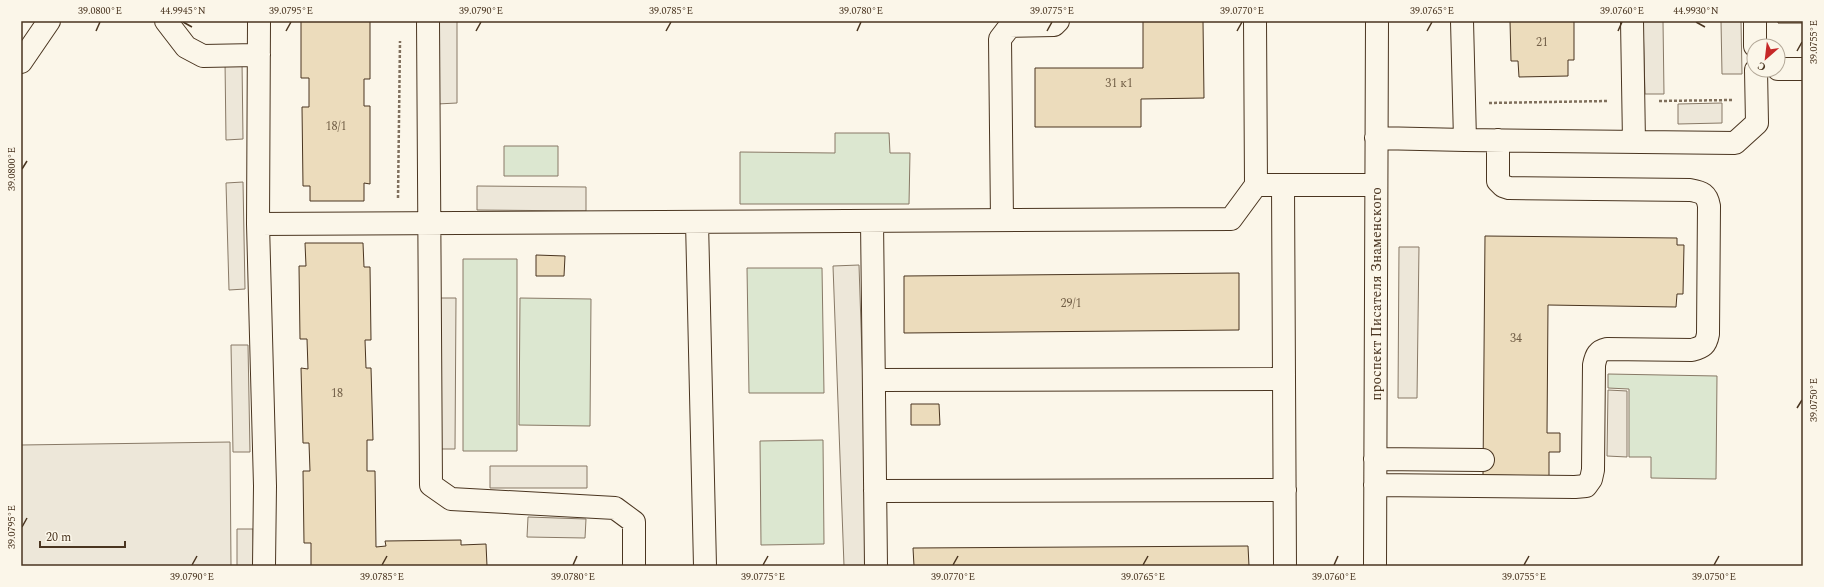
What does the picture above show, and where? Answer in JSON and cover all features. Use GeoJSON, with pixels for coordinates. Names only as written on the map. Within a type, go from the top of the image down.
{"type":"FeatureCollection","features":[{"type":"Feature","properties":{"kind":"street"},"geometry":{"type":"LineString","coordinates":[[21,62],[49,21]]}},
{"type":"Feature","properties":{"kind":"street"},"geometry":{"type":"LineString","coordinates":[[166,21],[186,47],[203,56],[259,55]]}},
{"type":"Feature","properties":{"kind":"street"},"geometry":{"type":"LineString","coordinates":[[259,21],[258,224],[265,486],[264,566]]}},
{"type":"Feature","properties":{"kind":"street"},"geometry":{"type":"LineString","coordinates":[[428,21],[431,485],[451,499],[615,508],[634,522],[634,566]]}},
{"type":"Feature","properties":{"kind":"street"},"geometry":{"type":"LineString","coordinates":[[1002,220],[1000,39],[1010,26],[1054,25],[1058,21]]}},
{"type":"Feature","properties":{"kind":"street"},"geometry":{"type":"LineString","coordinates":[[258,224],[1231,219],[1256,185],[1255,21]]}},
{"type":"Feature","properties":{"kind":"street","name":"проспект Писателя Знаменского"},"geometry":{"type":"LineString","coordinates":[[1375,566],[1377,21]]}},
{"type":"Feature","properties":{"kind":"street"},"geometry":{"type":"LineString","coordinates":[[1462,21],[1465,140]]}},
{"type":"Feature","properties":{"kind":"street"},"geometry":{"type":"LineString","coordinates":[[1632,21],[1634,142]]}},
{"type":"Feature","properties":{"kind":"street"},"geometry":{"type":"LineString","coordinates":[[1755,21],[1755,38]]}},
{"type":"Feature","properties":{"kind":"street"},"geometry":{"type":"LineString","coordinates":[[1786,68],[1803,69]]}},
{"type":"Feature","properties":{"kind":"street"},"geometry":{"type":"LineString","coordinates":[[1376,138],[1735,143],[1757,123],[1756,78]]}},
{"type":"Feature","properties":{"kind":"street"},"geometry":{"type":"LineString","coordinates":[[1375,485],[1586,486],[1591,479],[1593,470],[1594,365],[1596,356],[1600,351],[1607,349],[1692,350],[1701,348],[1706,343],[1708,326],[1709,206],[1707,198],[1701,192],[1690,190],[1509,188],[1502,186],[1498,181],[1498,140]]}},
{"type":"Feature","properties":{"kind":"street"},"geometry":{"type":"LineString","coordinates":[[1256,185],[1376,185]]}},
{"type":"Feature","properties":{"kind":"street"},"geometry":{"type":"LineString","coordinates":[[1283,185],[1285,566]]}},
{"type":"Feature","properties":{"kind":"street"},"geometry":{"type":"LineString","coordinates":[[872,221],[876,566]]}},
{"type":"Feature","properties":{"kind":"street"},"geometry":{"type":"LineString","coordinates":[[697,222],[705,566]]}},
{"type":"Feature","properties":{"kind":"street"},"geometry":{"type":"LineString","coordinates":[[874,380],[1284,379]]}},
{"type":"Feature","properties":{"kind":"street"},"geometry":{"type":"LineString","coordinates":[[1375,459],[1483,460]]}},
{"type":"Feature","properties":{"kind":"street"},"geometry":{"type":"LineString","coordinates":[[875,491],[1285,490]]}},
{"type":"Feature","properties":{"kind":"path"},"geometry":{"type":"LineString","coordinates":[[397,223],[400,36]]}},
{"type":"Feature","properties":{"kind":"green space"},"geometry":{"type":"Polygon","coordinates":[[[835,133],[889,133],[890,153],[910,153],[909,204],[740,204],[740,152],[835,153],[835,133]]]}},
{"type":"Feature","properties":{"kind":"green space"},"geometry":{"type":"Polygon","coordinates":[[[504,146],[558,146],[558,176],[504,176],[504,146]]]}},
{"type":"Feature","properties":{"kind":"green space"},"geometry":{"type":"Polygon","coordinates":[[[463,259],[517,259],[517,451],[463,451],[463,259]]]}},
{"type":"Feature","properties":{"kind":"green space"},"geometry":{"type":"Polygon","coordinates":[[[747,268],[822,268],[824,393],[749,393],[747,268]]]}},
{"type":"Feature","properties":{"kind":"green space"},"geometry":{"type":"Polygon","coordinates":[[[520,298],[591,299],[590,426],[519,425],[520,298]]]}},
{"type":"Feature","properties":{"kind":"green space"},"geometry":{"type":"Polygon","coordinates":[[[1608,374],[1717,376],[1716,479],[1651,478],[1651,457],[1629,457],[1629,389],[1608,388],[1608,374]]]}},
{"type":"Feature","properties":{"kind":"green space"},"geometry":{"type":"Polygon","coordinates":[[[823,440],[824,544],[761,545],[760,441],[823,440]]]}},
{"type":"Feature","properties":{"kind":"shaded area"},"geometry":{"type":"Polygon","coordinates":[[[437,21],[457,21],[457,103],[437,104],[437,21]]]}},
{"type":"Feature","properties":{"kind":"shaded area"},"geometry":{"type":"Polygon","coordinates":[[[1643,21],[1663,21],[1664,94],[1645,94],[1643,21]]]}},
{"type":"Feature","properties":{"kind":"shaded area"},"geometry":{"type":"Polygon","coordinates":[[[1721,21],[1741,21],[1742,74],[1722,74],[1721,21]]]}},
{"type":"Feature","properties":{"kind":"shaded area"},"geometry":{"type":"Polygon","coordinates":[[[225,61],[242,61],[243,139],[226,140],[225,61]]]}},
{"type":"Feature","properties":{"kind":"shaded area"},"geometry":{"type":"Polygon","coordinates":[[[1722,103],[1722,123],[1678,124],[1678,104],[1722,103]]]}},
{"type":"Feature","properties":{"kind":"shaded area"},"geometry":{"type":"Polygon","coordinates":[[[243,182],[245,289],[229,290],[226,183],[243,182]]]}},
{"type":"Feature","properties":{"kind":"shaded area"},"geometry":{"type":"Polygon","coordinates":[[[477,186],[586,187],[586,211],[477,210],[477,186]]]}},
{"type":"Feature","properties":{"kind":"shaded area"},"geometry":{"type":"Polygon","coordinates":[[[1399,247],[1419,247],[1417,398],[1398,398],[1399,247]]]}},
{"type":"Feature","properties":{"kind":"shaded area"},"geometry":{"type":"Polygon","coordinates":[[[859,265],[869,566],[844,566],[833,266],[859,265]]]}},
{"type":"Feature","properties":{"kind":"shaded area"},"geometry":{"type":"Polygon","coordinates":[[[438,298],[456,298],[455,449],[437,449],[438,298]]]}},
{"type":"Feature","properties":{"kind":"shaded area"},"geometry":{"type":"Polygon","coordinates":[[[231,345],[248,345],[250,452],[233,452],[231,345]]]}},
{"type":"Feature","properties":{"kind":"shaded area"},"geometry":{"type":"Polygon","coordinates":[[[1608,390],[1627,391],[1627,457],[1607,456],[1608,390]]]}},
{"type":"Feature","properties":{"kind":"shaded area"},"geometry":{"type":"Polygon","coordinates":[[[230,442],[231,566],[21,566],[21,445],[230,442]]]}},
{"type":"Feature","properties":{"kind":"shaded area"},"geometry":{"type":"Polygon","coordinates":[[[490,466],[587,466],[587,488],[490,488],[490,466]]]}},
{"type":"Feature","properties":{"kind":"shaded area"},"geometry":{"type":"Polygon","coordinates":[[[528,517],[586,519],[585,538],[527,537],[528,517]]]}},
{"type":"Feature","properties":{"kind":"shaded area"},"geometry":{"type":"Polygon","coordinates":[[[237,529],[253,529],[254,566],[237,566],[237,529]]]}},
{"type":"Feature","properties":{"kind":"building"},"geometry":{"type":"Polygon","coordinates":[[[301,21],[370,21],[370,79],[364,79],[364,106],[370,106],[370,184],[364,183],[364,201],[310,201],[310,186],[303,186],[302,107],[309,107],[309,78],[301,78],[301,21]]]}},
{"type":"Feature","properties":{"kind":"building"},"geometry":{"type":"Polygon","coordinates":[[[1143,21],[1203,21],[1204,98],[1141,99],[1141,127],[1035,127],[1035,68],[1143,68],[1143,21]]]}},
{"type":"Feature","properties":{"kind":"building"},"geometry":{"type":"Polygon","coordinates":[[[1510,21],[1574,21],[1574,60],[1568,60],[1568,76],[1519,77],[1518,61],[1511,61],[1510,21]]]}},
{"type":"Feature","properties":{"kind":"building"},"geometry":{"type":"Polygon","coordinates":[[[1778,21],[1803,21],[1803,23],[1778,23],[1778,21]]]}},
{"type":"Feature","properties":{"kind":"building"},"geometry":{"type":"Polygon","coordinates":[[[1485,236],[1677,238],[1677,245],[1684,245],[1683,294],[1677,294],[1676,307],[1548,305],[1547,433],[1560,433],[1560,452],[1549,452],[1549,476],[1483,475],[1485,236]]]}},
{"type":"Feature","properties":{"kind":"building"},"geometry":{"type":"Polygon","coordinates":[[[305,243],[363,243],[364,267],[370,267],[371,340],[365,340],[366,368],[371,368],[373,440],[367,440],[367,471],[375,471],[376,547],[386,546],[385,541],[461,540],[461,545],[486,544],[487,566],[311,566],[311,543],[304,543],[303,471],[310,471],[309,443],[303,443],[301,368],[308,369],[307,339],[300,339],[299,266],[306,266],[305,243]]]}},
{"type":"Feature","properties":{"kind":"building"},"geometry":{"type":"Polygon","coordinates":[[[536,255],[565,256],[564,276],[536,276],[536,255]]]}},
{"type":"Feature","properties":{"kind":"building"},"geometry":{"type":"Polygon","coordinates":[[[1239,273],[1239,330],[904,333],[904,276],[1239,273]]]}},
{"type":"Feature","properties":{"kind":"building"},"geometry":{"type":"Polygon","coordinates":[[[911,404],[939,404],[940,425],[911,425],[911,404]]]}},
{"type":"Feature","properties":{"kind":"building"},"geometry":{"type":"Polygon","coordinates":[[[1248,546],[1249,566],[914,566],[913,548],[1248,546]]]}}]}
